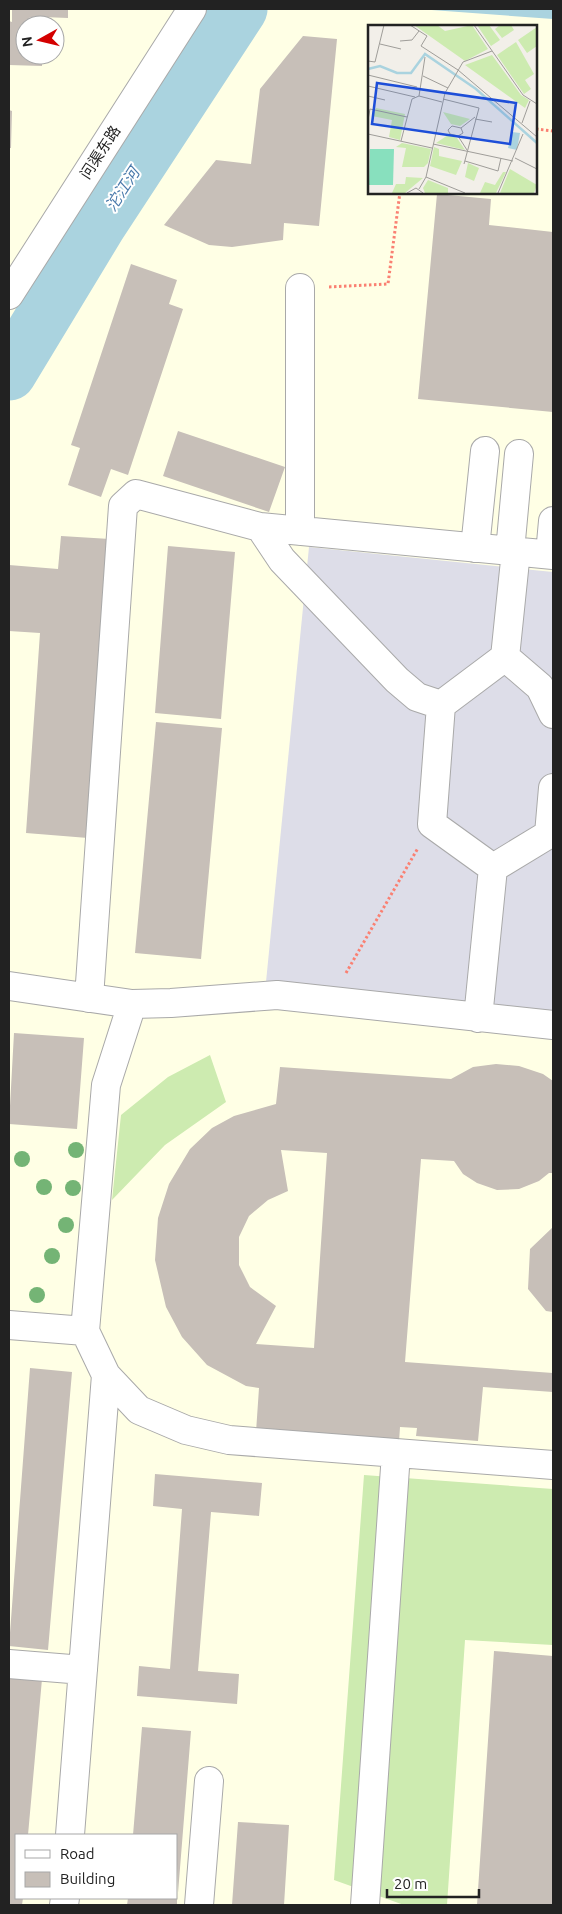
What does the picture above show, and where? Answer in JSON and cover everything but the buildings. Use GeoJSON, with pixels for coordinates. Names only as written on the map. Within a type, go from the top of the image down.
{"type":"FeatureCollection","features":[{"type":"Feature","properties":{"kind":"street","name":"问渠东路"},"geometry":{"type":"LineString","coordinates":[[9,296],[192,9]]}},
{"type":"Feature","properties":{"kind":"street"},"geometry":{"type":"LineString","coordinates":[[300,288],[300,531]]}},
{"type":"Feature","properties":{"kind":"street"},"geometry":{"type":"LineString","coordinates":[[475,548],[485,451]]}},
{"type":"Feature","properties":{"kind":"street"},"geometry":{"type":"LineString","coordinates":[[493,868],[432,824],[441,705],[505,657],[520,454]]}},
{"type":"Feature","properties":{"kind":"street"},"geometry":{"type":"LineString","coordinates":[[89,998],[123,506],[136,494],[260,526],[552,554],[553,520]]}},
{"type":"Feature","properties":{"kind":"street"},"geometry":{"type":"LineString","coordinates":[[260,526],[282,560],[396,680],[418,697],[441,705]]}},
{"type":"Feature","properties":{"kind":"street"},"geometry":{"type":"LineString","coordinates":[[505,657],[540,687],[553,714]]}},
{"type":"Feature","properties":{"kind":"street"},"geometry":{"type":"LineString","coordinates":[[493,868],[549,834],[553,788]]}},
{"type":"Feature","properties":{"kind":"street"},"geometry":{"type":"LineString","coordinates":[[478,1018],[493,868]]}},
{"type":"Feature","properties":{"kind":"street"},"geometry":{"type":"LineString","coordinates":[[9,986],[132,1004],[277,995],[553,1025]]}},
{"type":"Feature","properties":{"kind":"street"},"geometry":{"type":"LineString","coordinates":[[132,1004],[106,1084],[85,1331],[106,1375],[139,1410],[186,1430],[229,1440],[553,1465]]}},
{"type":"Feature","properties":{"kind":"street"},"geometry":{"type":"LineString","coordinates":[[9,1325],[85,1331]]}},
{"type":"Feature","properties":{"kind":"street"},"geometry":{"type":"LineString","coordinates":[[70,1834],[106,1375]]}},
{"type":"Feature","properties":{"kind":"street"},"geometry":{"type":"LineString","coordinates":[[365,1905],[396,1453]]}},
{"type":"Feature","properties":{"kind":"street"},"geometry":{"type":"LineString","coordinates":[[9,1664],[83,1670]]}},
{"type":"Feature","properties":{"kind":"street"},"geometry":{"type":"LineString","coordinates":[[199,1905],[209,1781]]}},
{"type":"Feature","properties":{"kind":"path"},"geometry":{"type":"LineString","coordinates":[[537,129],[553,131]]}},
{"type":"Feature","properties":{"kind":"path"},"geometry":{"type":"LineString","coordinates":[[300,288],[388,284],[400,194]]}},
{"type":"Feature","properties":{"kind":"path"},"geometry":{"type":"LineString","coordinates":[[330,1000],[432,824]]}},
{"type":"Feature","properties":{"kind":"shaded area"},"geometry":{"type":"Polygon","coordinates":[[[9,9],[553,9],[553,1905],[9,1905],[9,9]]]}},
{"type":"Feature","properties":{"kind":"shaded area"},"geometry":{"type":"Polygon","coordinates":[[[309,547],[553,572],[553,1011],[266,982],[309,547]]]}},
{"type":"Feature","properties":{"kind":"green space"},"geometry":{"type":"Polygon","coordinates":[[[210,1055],[226,1102],[165,1145],[112,1200],[121,1115],[168,1077],[210,1055]]]}},
{"type":"Feature","properties":{"kind":"green space"},"geometry":{"type":"Polygon","coordinates":[[[364,1475],[553,1489],[553,1645],[465,1640],[447,1905],[404,1905],[334,1880],[364,1475]]]}},
{"type":"Feature","properties":{"kind":"water"},"geometry":{"type":"Polygon","coordinates":[[[418,9],[553,9],[553,19],[418,9]]]}},
{"type":"Feature","properties":{"kind":"waterway","name":"沱江河"},"geometry":{"type":"LineString","coordinates":[[9,373],[98,226],[240,9]]}}]}
